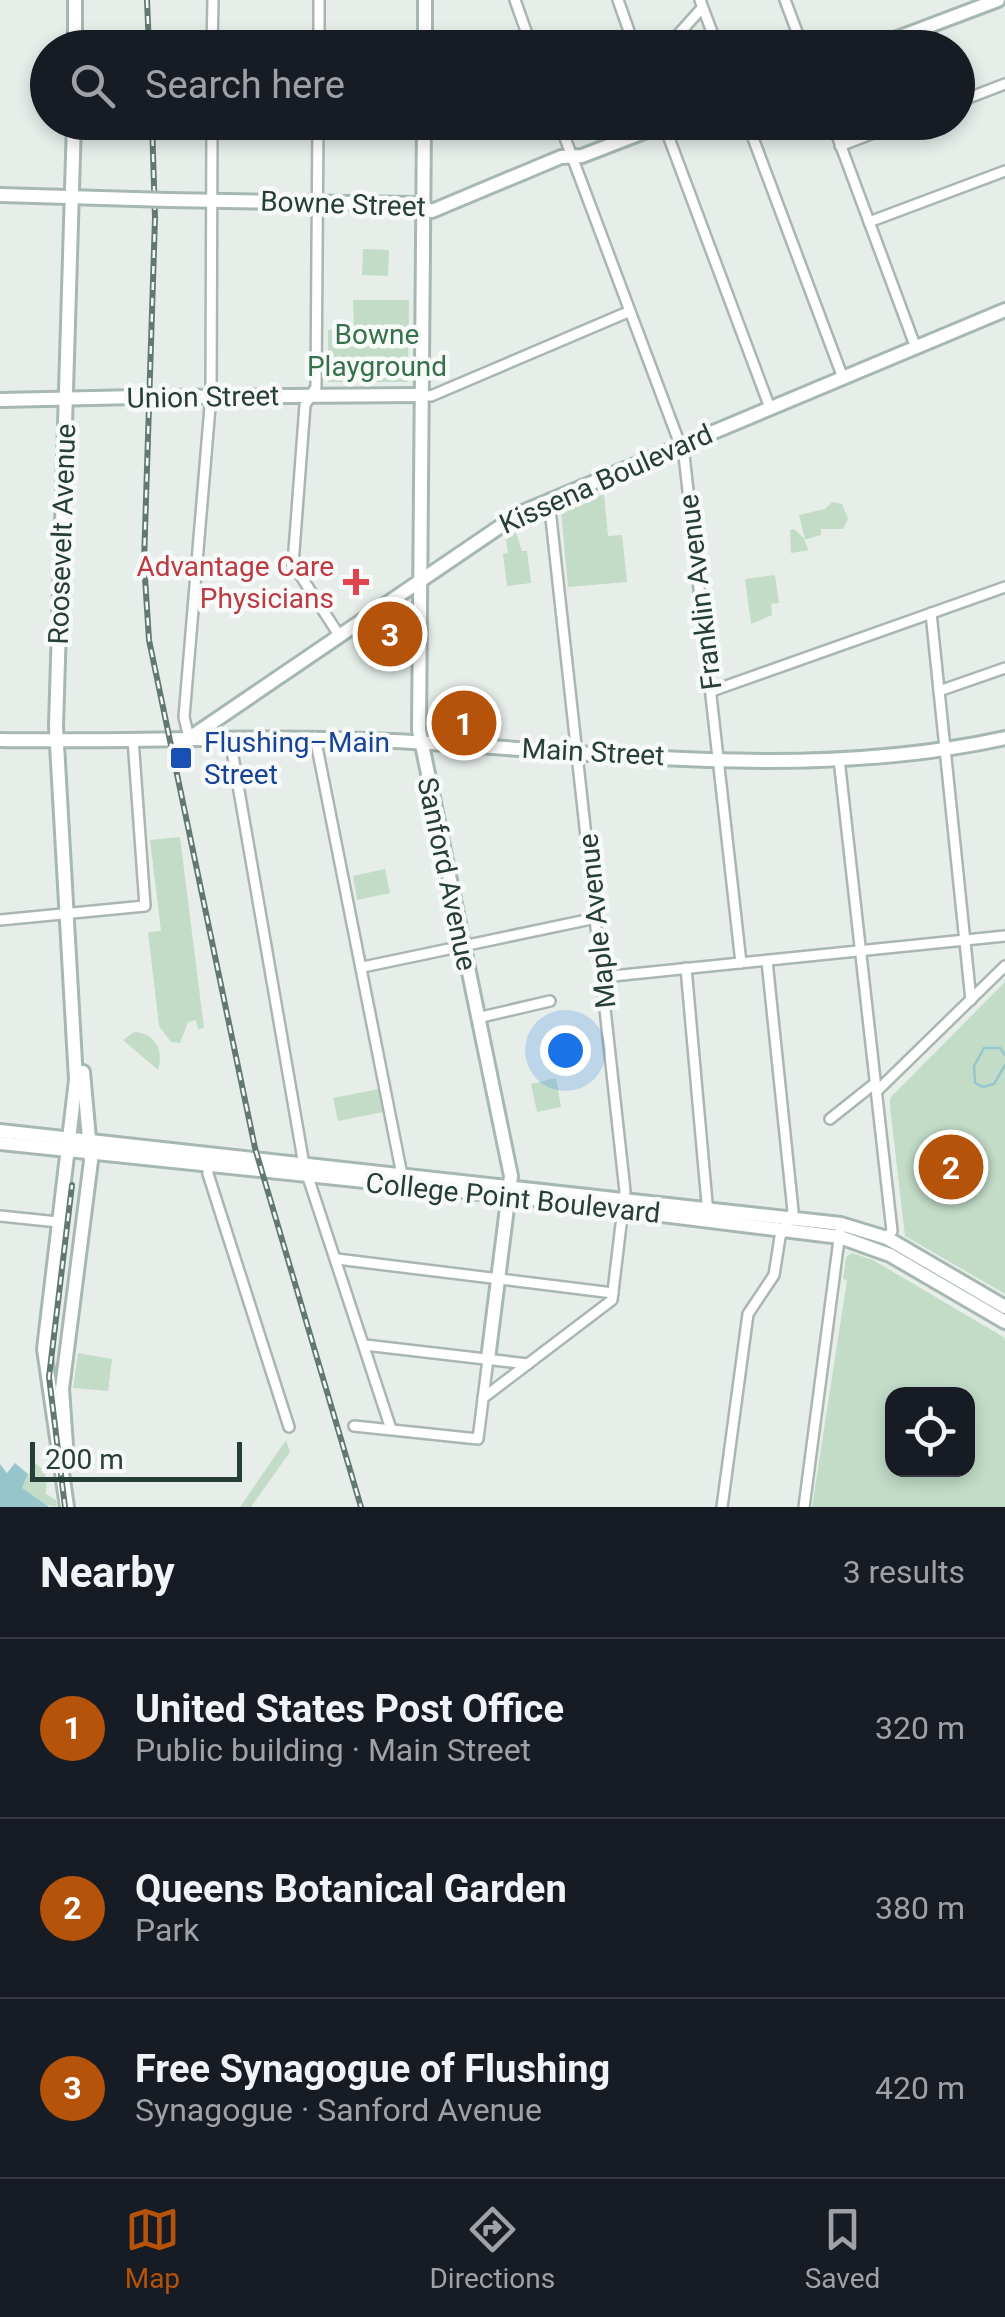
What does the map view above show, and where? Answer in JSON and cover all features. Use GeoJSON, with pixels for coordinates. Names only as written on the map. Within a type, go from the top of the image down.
{"type":"FeatureCollection","features":[{"type":"Feature","properties":{"kind":"main road"},"geometry":{"type":"LineString","coordinates":[[75,0],[75,30]]}},
{"type":"Feature","properties":{"kind":"main road"},"geometry":{"type":"LineString","coordinates":[[424,30],[425,0]]}},
{"type":"Feature","properties":{"kind":"main road"},"geometry":{"type":"LineString","coordinates":[[919,30],[998,0]]}},
{"type":"Feature","properties":{"kind":"main road","name":"Roosevelt Avenue"},"geometry":{"type":"LineString","coordinates":[[69,1504],[62,1412],[64,1364],[90,1148],[57,740],[74,140]]}},
{"type":"Feature","properties":{"kind":"main road","name":"Sanford Avenue"},"geometry":{"type":"LineString","coordinates":[[424,140],[421,743],[509,1190],[488,1359]]}},
{"type":"Feature","properties":{"kind":"main road","name":"Bowne Street"},"geometry":{"type":"LineString","coordinates":[[0,196],[318,203],[432,211],[617,140]]}},
{"type":"Feature","properties":{"kind":"main road","name":"Kissena Boulevard"},"geometry":{"type":"LineString","coordinates":[[189,738],[506,521],[678,445],[1005,310]]}},
{"type":"Feature","properties":{"kind":"main road","name":"Union Street"},"geometry":{"type":"LineString","coordinates":[[0,400],[421,396]]}},
{"type":"Feature","properties":{"kind":"main road","name":"Main Street"},"geometry":{"type":"LineString","coordinates":[[0,740],[315,737],[720,759],[839,759],[946,751],[1005,738]]}},
{"type":"Feature","properties":{"kind":"main road","name":"Roosevelt Avenue"},"geometry":{"type":"LineString","coordinates":[[69,1504],[45,1365],[76,1080],[71,945]]}},
{"type":"Feature","properties":{"kind":"main road","name":"College Point Boulevard"},"geometry":{"type":"LineString","coordinates":[[0,1130],[90,1148],[509,1190],[840,1231],[883,1244],[1005,1307]]}},
{"type":"Feature","properties":{"kind":"main road","name":"College Point Boulevard"},"geometry":{"type":"LineString","coordinates":[[0,1143],[70,1145]]}},
{"type":"Feature","properties":{"kind":"main road","name":"College Point Boulevard"},"geometry":{"type":"LineString","coordinates":[[883,1244],[1005,1322]]}},
{"type":"Feature","properties":{"kind":"main road"},"geometry":{"type":"LineString","coordinates":[[45,1365],[64,1364]]}},
{"type":"Feature","properties":{"kind":"street"},"geometry":{"type":"LineString","coordinates":[[212,30],[213,0]]}},
{"type":"Feature","properties":{"kind":"street"},"geometry":{"type":"LineString","coordinates":[[319,30],[320,0]]}},
{"type":"Feature","properties":{"kind":"street"},"geometry":{"type":"LineString","coordinates":[[514,0],[525,30]]}},
{"type":"Feature","properties":{"kind":"street"},"geometry":{"type":"LineString","coordinates":[[618,0],[629,30]]}},
{"type":"Feature","properties":{"kind":"street"},"geometry":{"type":"LineString","coordinates":[[785,0],[796,30]]}},
{"type":"Feature","properties":{"kind":"street"},"geometry":{"type":"LineString","coordinates":[[680,30],[701,4]]}},
{"type":"Feature","properties":{"kind":"street"},"geometry":{"type":"LineString","coordinates":[[701,4],[711,30]]}},
{"type":"Feature","properties":{"kind":"street"},"geometry":{"type":"LineString","coordinates":[[975,95],[1005,84]]}},
{"type":"Feature","properties":{"kind":"street"},"geometry":{"type":"LineString","coordinates":[[189,738],[184,717],[211,396],[212,140]]}},
{"type":"Feature","properties":{"kind":"street"},"geometry":{"type":"LineString","coordinates":[[318,140],[316,386],[305,405],[293,564],[338,635]]}},
{"type":"Feature","properties":{"kind":"street","name":"Franklin Avenue"},"geometry":{"type":"LineString","coordinates":[[565,140],[684,455],[742,963]]}},
{"type":"Feature","properties":{"kind":"street"},"geometry":{"type":"LineString","coordinates":[[672,140],[770,408]]}},
{"type":"Feature","properties":{"kind":"street"},"geometry":{"type":"LineString","coordinates":[[753,140],[843,378]]}},
{"type":"Feature","properties":{"kind":"street"},"geometry":{"type":"LineString","coordinates":[[838,140],[916,348]]}},
{"type":"Feature","properties":{"kind":"street"},"geometry":{"type":"LineString","coordinates":[[840,146],[856,140]]}},
{"type":"Feature","properties":{"kind":"street"},"geometry":{"type":"LineString","coordinates":[[869,222],[1005,171]]}},
{"type":"Feature","properties":{"kind":"street","name":"Union Street"},"geometry":{"type":"LineString","coordinates":[[421,396],[432,396],[628,312]]}},
{"type":"Feature","properties":{"kind":"street","name":"Maple Avenue"},"geometry":{"type":"LineString","coordinates":[[549,500],[579,751],[624,1203],[613,1293]]}},
{"type":"Feature","properties":{"kind":"street"},"geometry":{"type":"LineString","coordinates":[[712,691],[1005,586]]}},
{"type":"Feature","properties":{"kind":"street"},"geometry":{"type":"LineString","coordinates":[[931,613],[970,1000]]}},
{"type":"Feature","properties":{"kind":"street"},"geometry":{"type":"LineString","coordinates":[[939,691],[1005,668]]}},
{"type":"Feature","properties":{"kind":"street"},"geometry":{"type":"LineString","coordinates":[[315,737],[403,1180]]}},
{"type":"Feature","properties":{"kind":"street"},"geometry":{"type":"LineString","coordinates":[[0,920],[145,906],[132,739]]}},
{"type":"Feature","properties":{"kind":"street"},"geometry":{"type":"LineString","coordinates":[[230,739],[306,1170],[392,1430],[354,1426]]}},
{"type":"Feature","properties":{"kind":"street"},"geometry":{"type":"LineString","coordinates":[[839,759],[892,1232],[883,1244]]}},
{"type":"Feature","properties":{"kind":"street"},"geometry":{"type":"LineString","coordinates":[[363,967],[596,918]]}},
{"type":"Feature","properties":{"kind":"street"},"geometry":{"type":"LineString","coordinates":[[603,977],[1005,936]]}},
{"type":"Feature","properties":{"kind":"street"},"geometry":{"type":"LineString","coordinates":[[722,1507],[748,1314],[774,1276],[793,1211],[767,960]]}},
{"type":"Feature","properties":{"kind":"street"},"geometry":{"type":"LineString","coordinates":[[830,1119],[875,1088],[1005,966]]}},
{"type":"Feature","properties":{"kind":"street"},"geometry":{"type":"LineString","coordinates":[[686,968],[708,1214]]}},
{"type":"Feature","properties":{"kind":"street"},"geometry":{"type":"LineString","coordinates":[[477,1018],[550,1001]]}},
{"type":"Feature","properties":{"kind":"street"},"geometry":{"type":"LineString","coordinates":[[208,1160],[289,1428]]}},
{"type":"Feature","properties":{"kind":"street"},"geometry":{"type":"LineString","coordinates":[[0,1216],[58,1222]]}},
{"type":"Feature","properties":{"kind":"street"},"geometry":{"type":"LineString","coordinates":[[804,1507],[840,1231]]}},
{"type":"Feature","properties":{"kind":"street"},"geometry":{"type":"LineString","coordinates":[[337,1259],[613,1293],[612,1300],[484,1398]]}},
{"type":"Feature","properties":{"kind":"street"},"geometry":{"type":"LineString","coordinates":[[365,1345],[528,1364]]}},
{"type":"Feature","properties":{"kind":"street","name":"Sanford Avenue"},"geometry":{"type":"LineString","coordinates":[[392,1430],[478,1439],[488,1359]]}},
{"type":"Feature","properties":{"kind":"green space"},"geometry":{"type":"Polygon","coordinates":[[[363,249],[389,250],[388,276],[362,275],[363,249]]]}},
{"type":"Feature","properties":{"kind":"green space","name":"Bowne Playground"},"geometry":{"type":"Polygon","coordinates":[[[353,300],[409,300],[408,382],[328,382],[328,330],[354,328],[353,300]]]}},
{"type":"Feature","properties":{"kind":"green space"},"geometry":{"type":"Polygon","coordinates":[[[604,494],[608,536],[622,535],[627,582],[568,587],[561,511],[604,494]]]}},
{"type":"Feature","properties":{"kind":"green space"},"geometry":{"type":"Polygon","coordinates":[[[832,502],[842,504],[848,519],[843,529],[821,529],[821,535],[804,540],[809,550],[791,553],[790,530],[805,539],[799,515],[825,509],[832,502]]]}},
{"type":"Feature","properties":{"kind":"green space"},"geometry":{"type":"Polygon","coordinates":[[[516,532],[522,551],[527,551],[531,583],[507,586],[503,554],[508,553],[506,540],[516,532]]]}},
{"type":"Feature","properties":{"kind":"green space"},"geometry":{"type":"Polygon","coordinates":[[[775,575],[779,603],[771,604],[772,615],[751,624],[745,579],[775,575]]]}},
{"type":"Feature","properties":{"kind":"green space"},"geometry":{"type":"Polygon","coordinates":[[[180,837],[204,1028],[198,1029],[196,1020],[188,1022],[180,1043],[171,1042],[159,1026],[148,932],[161,931],[150,840],[180,837]]]}},
{"type":"Feature","properties":{"kind":"green space"},"geometry":{"type":"Polygon","coordinates":[[[385,869],[390,893],[357,900],[353,876],[385,869]]]}},
{"type":"Feature","properties":{"kind":"green space"},"geometry":{"type":"Polygon","coordinates":[[[1005,982],[1005,1294],[905,1236],[890,1098],[1005,982]]]}},
{"type":"Feature","properties":{"kind":"green space"},"geometry":{"type":"Polygon","coordinates":[[[134,1032],[156,1044],[160,1056],[158,1070],[123,1040],[134,1032]]]}},
{"type":"Feature","properties":{"kind":"green space"},"geometry":{"type":"Polygon","coordinates":[[[556,1078],[561,1107],[537,1112],[531,1084],[556,1078]]]}},
{"type":"Feature","properties":{"kind":"green space"},"geometry":{"type":"Polygon","coordinates":[[[379,1089],[383,1112],[338,1121],[333,1098],[379,1089]]]}},
{"type":"Feature","properties":{"kind":"green space"},"geometry":{"type":"Polygon","coordinates":[[[852,1253],[873,1260],[1005,1338],[1005,1507],[812,1507],[847,1280],[843,1279],[846,1257],[852,1253]]]}},
{"type":"Feature","properties":{"kind":"green space"},"geometry":{"type":"Polygon","coordinates":[[[78,1353],[112,1359],[108,1391],[73,1388],[78,1353]]]}},
{"type":"Feature","properties":{"kind":"green space"},"geometry":{"type":"Polygon","coordinates":[[[286,1440],[290,1452],[251,1507],[240,1507],[286,1440]]]}},
{"type":"Feature","properties":{"kind":"green space"},"geometry":{"type":"Polygon","coordinates":[[[34,1463],[44,1473],[46,1494],[56,1500],[57,1507],[40,1504],[22,1488],[34,1463]]]}},
{"type":"Feature","properties":{"kind":"water"},"geometry":{"type":"Polygon","coordinates":[[[15,1463],[28,1474],[22,1488],[49,1507],[0,1507],[0,1464],[7,1473],[15,1463]]]}},
{"type":"Feature","properties":{"kind":"waterway"},"geometry":{"type":"LineString","coordinates":[[1005,1055],[1000,1048],[984,1048],[974,1066],[975,1083],[983,1087],[994,1084],[1005,1065]]}},
{"type":"Feature","properties":{"kind":"railway"},"geometry":{"type":"LineString","coordinates":[[147,0],[148,30]]}},
{"type":"Feature","properties":{"kind":"railway"},"geometry":{"type":"LineString","coordinates":[[153,140],[155,218],[144,562],[149,640],[255,1148],[361,1507]]}},
{"type":"Feature","properties":{"kind":"railway"},"geometry":{"type":"LineString","coordinates":[[65,1507],[49,1377],[72,1185]]}},
{"type":"Feature","properties":{"kind":"place","name":"Advantage Care Physicians"},"geometry":{"type":"Point","coordinates":[356,582]}},
{"type":"Feature","properties":{"kind":"place","name":"Free Synagogue of Flushing"},"geometry":{"type":"Point","coordinates":[390,634]}},
{"type":"Feature","properties":{"kind":"place","name":"United States Post Office"},"geometry":{"type":"Point","coordinates":[464,723]}},
{"type":"Feature","properties":{"kind":"place","name":"Flushing–Main Street"},"geometry":{"type":"Point","coordinates":[181,758]}},
{"type":"Feature","properties":{"kind":"place","name":"Queens Botanical Garden"},"geometry":{"type":"Point","coordinates":[951,1167]}}]}
